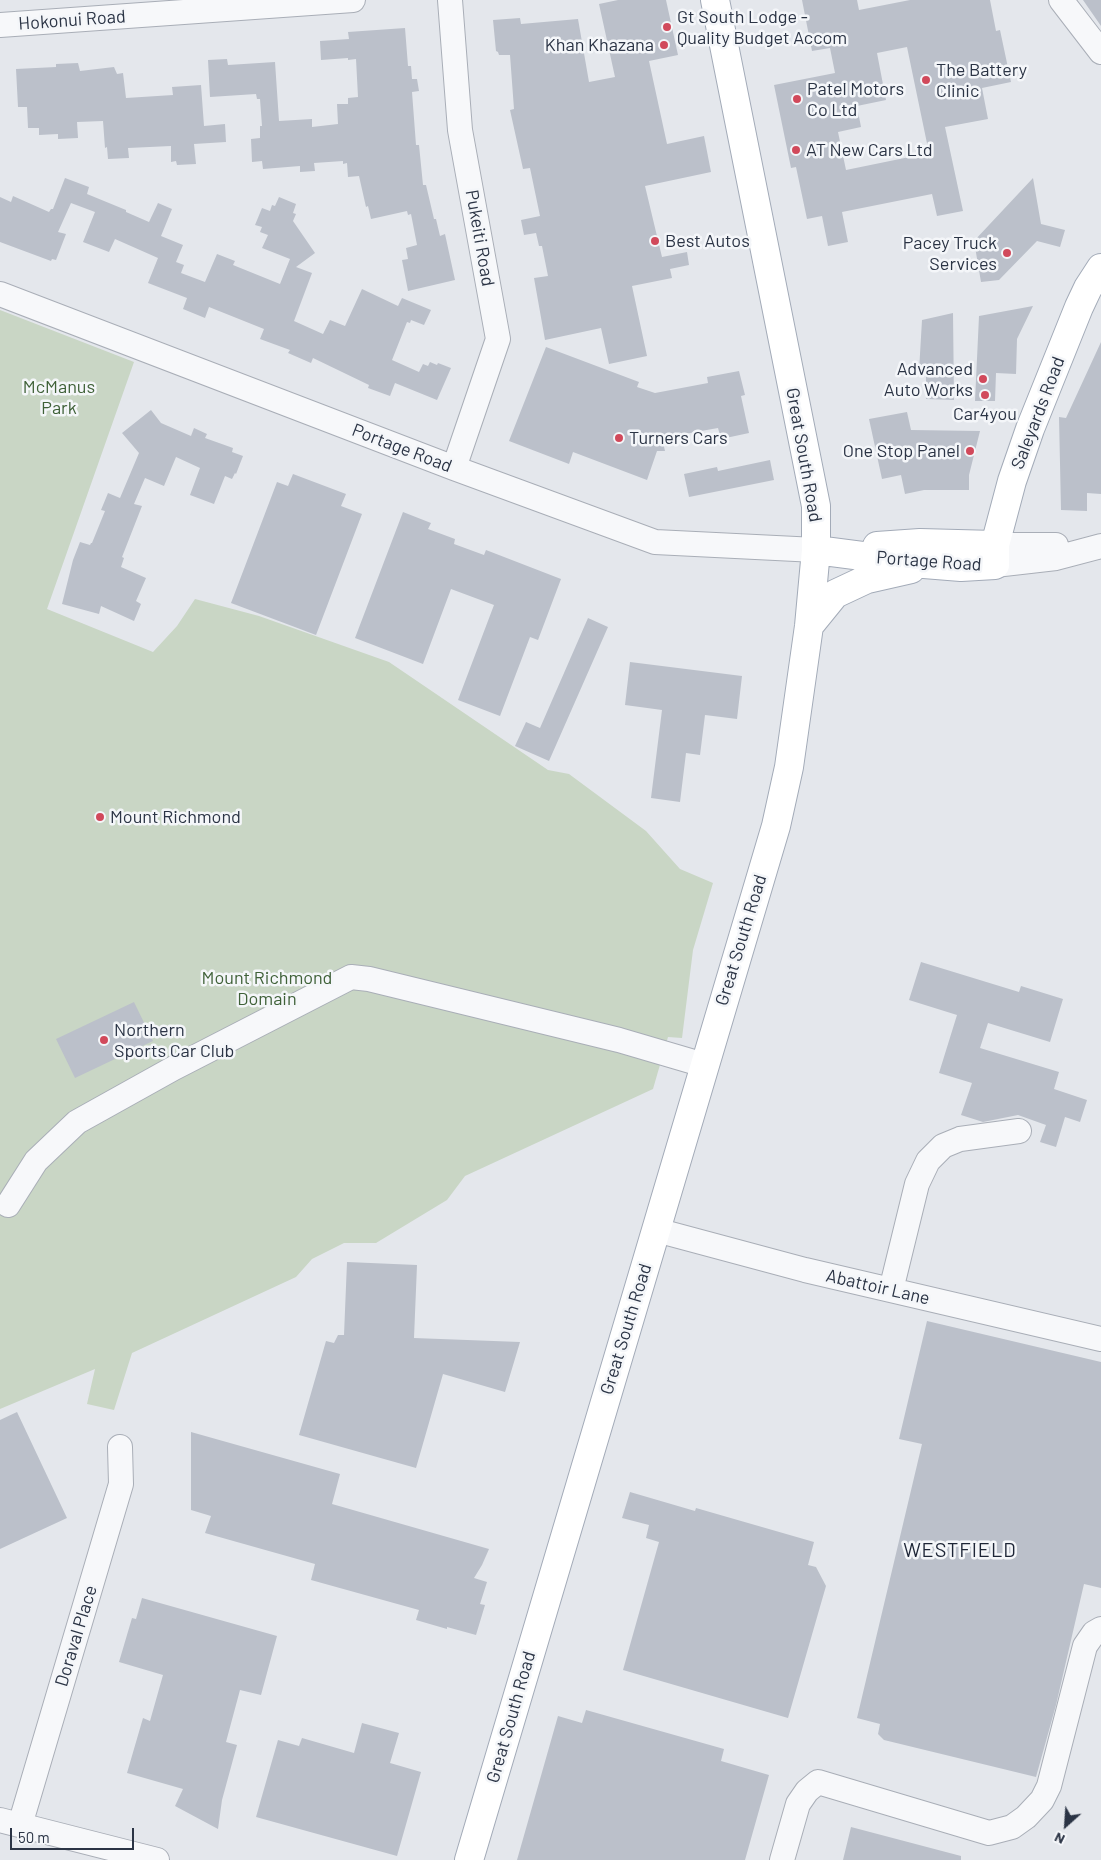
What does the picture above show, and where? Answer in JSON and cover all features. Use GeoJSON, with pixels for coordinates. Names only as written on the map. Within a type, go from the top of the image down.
{"type":"FeatureCollection","features":[{"type":"Feature","properties":{"kind":"main road","name":"Great South Road"},"geometry":{"type":"LineString","coordinates":[[469,1860],[776,826],[789,768],[809,626],[816,550],[816,506],[714,0]]}},
{"type":"Feature","properties":{"kind":"main road","name":"Saleyards Road"},"geometry":{"type":"LineString","coordinates":[[995,555],[1008,497],[1030,429],[1048,381],[1088,288],[1101,268]]}},
{"type":"Feature","properties":{"kind":"main road"},"geometry":{"type":"LineString","coordinates":[[809,626],[835,594],[977,531],[988,524],[1008,497]]}},
{"type":"Feature","properties":{"kind":"main road","name":"Portage Road"},"geometry":{"type":"LineString","coordinates":[[816,550],[995,555]]}},
{"type":"Feature","properties":{"kind":"street","name":"Hokonui Road"},"geometry":{"type":"LineString","coordinates":[[0,24],[353,0]]}},
{"type":"Feature","properties":{"kind":"street","name":"Pukeiti Road"},"geometry":{"type":"LineString","coordinates":[[450,0],[460,130],[498,339],[454,468]]}},
{"type":"Feature","properties":{"kind":"street"},"geometry":{"type":"LineString","coordinates":[[1060,0],[1101,52]]}},
{"type":"Feature","properties":{"kind":"street","name":"Portage Road"},"geometry":{"type":"LineString","coordinates":[[0,294],[454,468],[655,542],[816,550]]}},
{"type":"Feature","properties":{"kind":"street","name":"Portage Road"},"geometry":{"type":"LineString","coordinates":[[995,555],[1101,545]]}},
{"type":"Feature","properties":{"kind":"street"},"geometry":{"type":"LineString","coordinates":[[8,1206],[36,1161],[77,1122],[174,1068],[351,977],[369,979],[619,1040],[704,1065]]}},
{"type":"Feature","properties":{"kind":"street"},"geometry":{"type":"LineString","coordinates":[[891,1290],[917,1184],[928,1161],[943,1146],[960,1139],[1019,1131]]}},
{"type":"Feature","properties":{"kind":"street","name":"Abattoir Lane"},"geometry":{"type":"LineString","coordinates":[[656,1230],[805,1270],[1101,1339]]}},
{"type":"Feature","properties":{"kind":"street","name":"Doraval Place"},"geometry":{"type":"LineString","coordinates":[[10,1822],[121,1484],[120,1447]]}},
{"type":"Feature","properties":{"kind":"street"},"geometry":{"type":"LineString","coordinates":[[782,1860],[798,1804],[807,1791],[818,1782],[989,1833],[1012,1827],[1026,1817],[1042,1800],[1048,1786],[1085,1646],[1094,1634],[1101,1629]]}},
{"type":"Feature","properties":{"kind":"street"},"geometry":{"type":"LineString","coordinates":[[10,1822],[157,1860]]}},
{"type":"Feature","properties":{"kind":"green space","name":"Mount Richmond Domain"},"geometry":{"type":"Polygon","coordinates":[[[0,310],[134,362],[47,609],[153,652],[177,626],[195,599],[259,616],[389,662],[548,770],[569,774],[646,831],[680,869],[713,883],[693,950],[682,1038],[668,1037],[653,1089],[465,1176],[447,1200],[376,1243],[344,1243],[312,1259],[296,1277],[132,1353],[114,1410],[87,1404],[95,1369],[0,1409],[0,310]]]}},
{"type":"Feature","properties":{"kind":"building"},"geometry":{"type":"Polygon","coordinates":[[[618,0],[666,0],[678,55],[649,61],[667,144],[704,136],[711,172],[645,186],[662,257],[687,252],[689,265],[670,269],[672,278],[632,286],[647,356],[609,364],[601,328],[545,340],[534,278],[548,276],[542,246],[539,246],[536,233],[524,235],[521,220],[540,216],[530,168],[523,169],[510,110],[514,109],[510,55],[499,55],[496,51],[493,20],[520,18],[521,24],[578,19],[589,82],[615,77],[599,4],[618,0]]]}},
{"type":"Feature","properties":{"kind":"building"},"geometry":{"type":"Polygon","coordinates":[[[802,0],[857,0],[859,10],[910,0],[990,0],[996,31],[1000,30],[1011,82],[982,88],[988,119],[945,127],[963,211],[937,216],[932,194],[842,212],[848,242],[828,246],[822,216],[807,219],[796,167],[791,168],[774,85],[835,73],[830,48],[812,51],[802,0]],[[907,47],[877,53],[886,100],[857,106],[861,127],[838,132],[846,170],[929,153],[907,47]]]}},
{"type":"Feature","properties":{"kind":"building"},"geometry":{"type":"Polygon","coordinates":[[[1083,0],[1101,0],[1101,26],[1083,0]]]}},
{"type":"Feature","properties":{"kind":"building"},"geometry":{"type":"Polygon","coordinates":[[[405,28],[408,66],[411,66],[412,79],[417,79],[419,91],[412,92],[416,145],[419,145],[423,185],[426,185],[440,236],[445,234],[455,280],[408,291],[402,260],[408,259],[406,248],[417,245],[411,214],[408,215],[407,211],[371,219],[368,206],[366,207],[359,176],[348,177],[347,163],[343,164],[343,161],[314,163],[315,171],[300,172],[300,166],[263,169],[262,161],[252,162],[251,139],[260,138],[260,126],[262,126],[260,99],[257,99],[256,94],[210,97],[208,60],[227,59],[228,65],[275,62],[279,121],[312,119],[312,127],[338,124],[337,104],[348,104],[348,98],[358,97],[356,59],[321,60],[320,41],[349,39],[348,32],[405,28]]]}},
{"type":"Feature","properties":{"kind":"building"},"geometry":{"type":"Polygon","coordinates":[[[78,63],[80,71],[114,67],[117,74],[123,73],[126,98],[173,95],[172,87],[201,85],[204,126],[225,124],[226,142],[194,144],[196,164],[177,165],[176,161],[171,162],[171,146],[128,148],[129,158],[108,159],[107,147],[105,148],[103,121],[77,122],[78,138],[58,139],[58,134],[39,135],[39,128],[28,128],[27,107],[18,107],[16,69],[56,67],[56,64],[78,63]]]}},
{"type":"Feature","properties":{"kind":"building"},"geometry":{"type":"Polygon","coordinates":[[[65,178],[89,187],[87,194],[149,222],[158,203],[172,209],[161,236],[183,245],[176,262],[184,265],[181,273],[205,282],[217,254],[235,261],[233,265],[280,284],[290,259],[262,248],[268,235],[260,232],[262,227],[255,225],[262,208],[270,211],[272,205],[275,206],[279,197],[296,204],[293,213],[296,214],[293,221],[315,253],[296,267],[312,273],[294,321],[323,334],[330,320],[345,326],[362,289],[398,306],[402,298],[431,310],[424,325],[411,320],[410,323],[407,322],[392,360],[419,372],[423,364],[428,366],[430,362],[451,368],[437,400],[395,383],[390,396],[368,388],[369,385],[313,358],[311,363],[288,353],[290,350],[260,339],[264,329],[209,307],[205,318],[183,309],[187,298],[148,283],[158,258],[115,239],[109,252],[83,242],[95,212],[71,203],[58,232],[66,234],[56,260],[52,259],[51,261],[0,242],[0,197],[11,202],[13,196],[49,212],[53,209],[65,178]]]}},
{"type":"Feature","properties":{"kind":"building"},"geometry":{"type":"Polygon","coordinates":[[[1033,178],[1041,224],[1065,230],[1060,247],[1037,241],[999,280],[981,282],[974,241],[1033,178]]]}},
{"type":"Feature","properties":{"kind":"building"},"geometry":{"type":"Polygon","coordinates":[[[1033,306],[1017,339],[1016,374],[996,373],[995,401],[975,401],[979,316],[1033,306]]]}},
{"type":"Feature","properties":{"kind":"building"},"geometry":{"type":"Polygon","coordinates":[[[953,313],[954,400],[926,399],[926,371],[919,371],[922,320],[953,313]]]}},
{"type":"Feature","properties":{"kind":"building"},"geometry":{"type":"Polygon","coordinates":[[[1101,342],[1101,494],[1087,493],[1087,511],[1061,510],[1059,417],[1066,418],[1101,342]]]}},
{"type":"Feature","properties":{"kind":"building"},"geometry":{"type":"Polygon","coordinates":[[[546,347],[639,382],[637,387],[655,393],[708,383],[707,377],[739,371],[745,395],[741,396],[749,433],[721,439],[718,428],[662,438],[665,451],[657,451],[647,480],[573,452],[569,464],[509,441],[546,347]]]}},
{"type":"Feature","properties":{"kind":"building"},"geometry":{"type":"Polygon","coordinates":[[[151,410],[161,423],[191,436],[194,428],[207,434],[205,438],[233,448],[232,452],[243,456],[236,474],[232,479],[225,476],[214,504],[190,495],[200,468],[176,457],[164,486],[145,478],[134,504],[142,506],[122,557],[124,558],[121,567],[146,578],[136,601],[141,604],[134,621],[101,606],[99,614],[62,604],[73,560],[80,542],[90,545],[92,543],[105,511],[101,510],[108,493],[120,498],[139,453],[122,433],[151,410]]]}},
{"type":"Feature","properties":{"kind":"building"},"geometry":{"type":"Polygon","coordinates":[[[907,412],[911,430],[980,431],[969,475],[969,490],[924,490],[905,494],[901,475],[882,479],[869,419],[907,412]]]}},
{"type":"Feature","properties":{"kind":"building"},"geometry":{"type":"Polygon","coordinates":[[[770,460],[774,480],[689,497],[684,474],[717,467],[718,471],[770,460]]]}},
{"type":"Feature","properties":{"kind":"building"},"geometry":{"type":"Polygon","coordinates":[[[293,474],[346,494],[341,506],[362,514],[316,635],[231,603],[277,482],[288,486],[293,474]]]}},
{"type":"Feature","properties":{"kind":"building"},"geometry":{"type":"Polygon","coordinates":[[[403,512],[431,523],[428,529],[455,539],[454,544],[484,555],[486,550],[561,579],[538,640],[530,637],[500,716],[458,700],[494,605],[451,589],[423,664],[355,638],[403,512]]]}},
{"type":"Feature","properties":{"kind":"building"},"geometry":{"type":"Polygon","coordinates":[[[588,618],[608,627],[549,761],[515,746],[526,722],[540,728],[588,618]]]}},
{"type":"Feature","properties":{"kind":"building"},"geometry":{"type":"Polygon","coordinates":[[[630,662],[742,676],[737,719],[705,715],[700,755],[686,753],[680,802],[651,798],[662,710],[625,705],[630,662]]]}},
{"type":"Feature","properties":{"kind":"building"},"geometry":{"type":"Polygon","coordinates":[[[921,962],[1019,992],[1021,986],[1063,999],[1050,1042],[988,1023],[980,1048],[1059,1072],[1054,1089],[1087,1100],[1080,1122],[1065,1117],[1056,1147],[1040,1142],[1046,1125],[1018,1115],[983,1122],[961,1115],[972,1083],[939,1073],[957,1015],[909,1000],[921,962]]]}},
{"type":"Feature","properties":{"kind":"building","name":"Northern Sports Car Club"},"geometry":{"type":"Polygon","coordinates":[[[134,1002],[153,1041],[75,1078],[56,1039],[134,1002]]]}},
{"type":"Feature","properties":{"kind":"building"},"geometry":{"type":"Polygon","coordinates":[[[347,1262],[417,1265],[414,1338],[520,1342],[505,1392],[443,1374],[416,1468],[299,1435],[326,1341],[334,1343],[338,1335],[344,1335],[347,1262]]]}},
{"type":"Feature","properties":{"kind":"building"},"geometry":{"type":"Polygon","coordinates":[[[927,1321],[1101,1362],[1101,1588],[1084,1584],[1056,1705],[1036,1777],[884,1740],[878,1734],[880,1724],[857,1718],[922,1444],[899,1439],[927,1321]]]}},
{"type":"Feature","properties":{"kind":"building"},"geometry":{"type":"Polygon","coordinates":[[[17,1412],[67,1518],[0,1549],[0,1420],[17,1412]]]}},
{"type":"Feature","properties":{"kind":"building"},"geometry":{"type":"Polygon","coordinates":[[[191,1432],[340,1474],[332,1504],[489,1549],[474,1578],[487,1582],[480,1604],[485,1605],[476,1635],[416,1620],[419,1610],[311,1580],[315,1564],[205,1533],[211,1516],[191,1510],[191,1432]]]}},
{"type":"Feature","properties":{"kind":"building"},"geometry":{"type":"Polygon","coordinates":[[[630,1492],[695,1511],[696,1508],[814,1542],[808,1565],[816,1567],[826,1586],[788,1718],[623,1670],[659,1542],[646,1538],[649,1525],[622,1518],[630,1492]]]}},
{"type":"Feature","properties":{"kind":"building"},"geometry":{"type":"Polygon","coordinates":[[[142,1598],[277,1636],[261,1695],[240,1690],[226,1742],[237,1745],[222,1800],[218,1829],[175,1806],[183,1789],[127,1773],[143,1718],[150,1721],[163,1675],[119,1662],[132,1618],[136,1619],[142,1598]]]}},
{"type":"Feature","properties":{"kind":"building"},"geometry":{"type":"Polygon","coordinates":[[[586,1710],[724,1749],[721,1761],[769,1775],[745,1860],[517,1860],[558,1716],[582,1723],[586,1710]]]}},
{"type":"Feature","properties":{"kind":"building"},"geometry":{"type":"Polygon","coordinates":[[[362,1723],[399,1733],[390,1763],[421,1772],[397,1856],[256,1817],[278,1740],[299,1746],[302,1738],[354,1753],[362,1723]]]}},
{"type":"Feature","properties":{"kind":"building"},"geometry":{"type":"Polygon","coordinates":[[[851,1827],[961,1856],[961,1860],[843,1860],[851,1827]]]}},
{"type":"Feature","properties":{"kind":"place","name":"Gt South Lodge - Quality Budget Accom"},"geometry":{"type":"Point","coordinates":[667,27]}},
{"type":"Feature","properties":{"kind":"place","name":"Khan Khazana"},"geometry":{"type":"Point","coordinates":[664,45]}},
{"type":"Feature","properties":{"kind":"place","name":"The Battery Clinic"},"geometry":{"type":"Point","coordinates":[926,80]}},
{"type":"Feature","properties":{"kind":"place","name":"Patel Motors Co Ltd"},"geometry":{"type":"Point","coordinates":[797,99]}},
{"type":"Feature","properties":{"kind":"place","name":"AT New Cars Ltd"},"geometry":{"type":"Point","coordinates":[796,150]}},
{"type":"Feature","properties":{"kind":"place","name":"Best Autos"},"geometry":{"type":"Point","coordinates":[655,241]}},
{"type":"Feature","properties":{"kind":"place","name":"Pacey Truck Services"},"geometry":{"type":"Point","coordinates":[1007,253]}},
{"type":"Feature","properties":{"kind":"place","name":"Advanced Auto Works"},"geometry":{"type":"Point","coordinates":[983,379]}},
{"type":"Feature","properties":{"kind":"place","name":"Car4you"},"geometry":{"type":"Point","coordinates":[985,395]}},
{"type":"Feature","properties":{"kind":"place","name":"Turners Cars"},"geometry":{"type":"Point","coordinates":[619,438]}},
{"type":"Feature","properties":{"kind":"place","name":"One Stop Panel"},"geometry":{"type":"Point","coordinates":[970,451]}},
{"type":"Feature","properties":{"kind":"place","name":"Mount Richmond"},"geometry":{"type":"Point","coordinates":[100,817]}},
{"type":"Feature","properties":{"kind":"place","name":"Northern Sports Car Club"},"geometry":{"type":"Point","coordinates":[104,1040]}},
{"type":"Feature","properties":{"kind":"district","name":"WESTFIELD"},"geometry":{"type":"Point","coordinates":[960,1550]}},
{"type":"Feature","properties":{"kind":"park label","name":"McManus Park"},"geometry":{"type":"Point","coordinates":[59,397]}}]}
